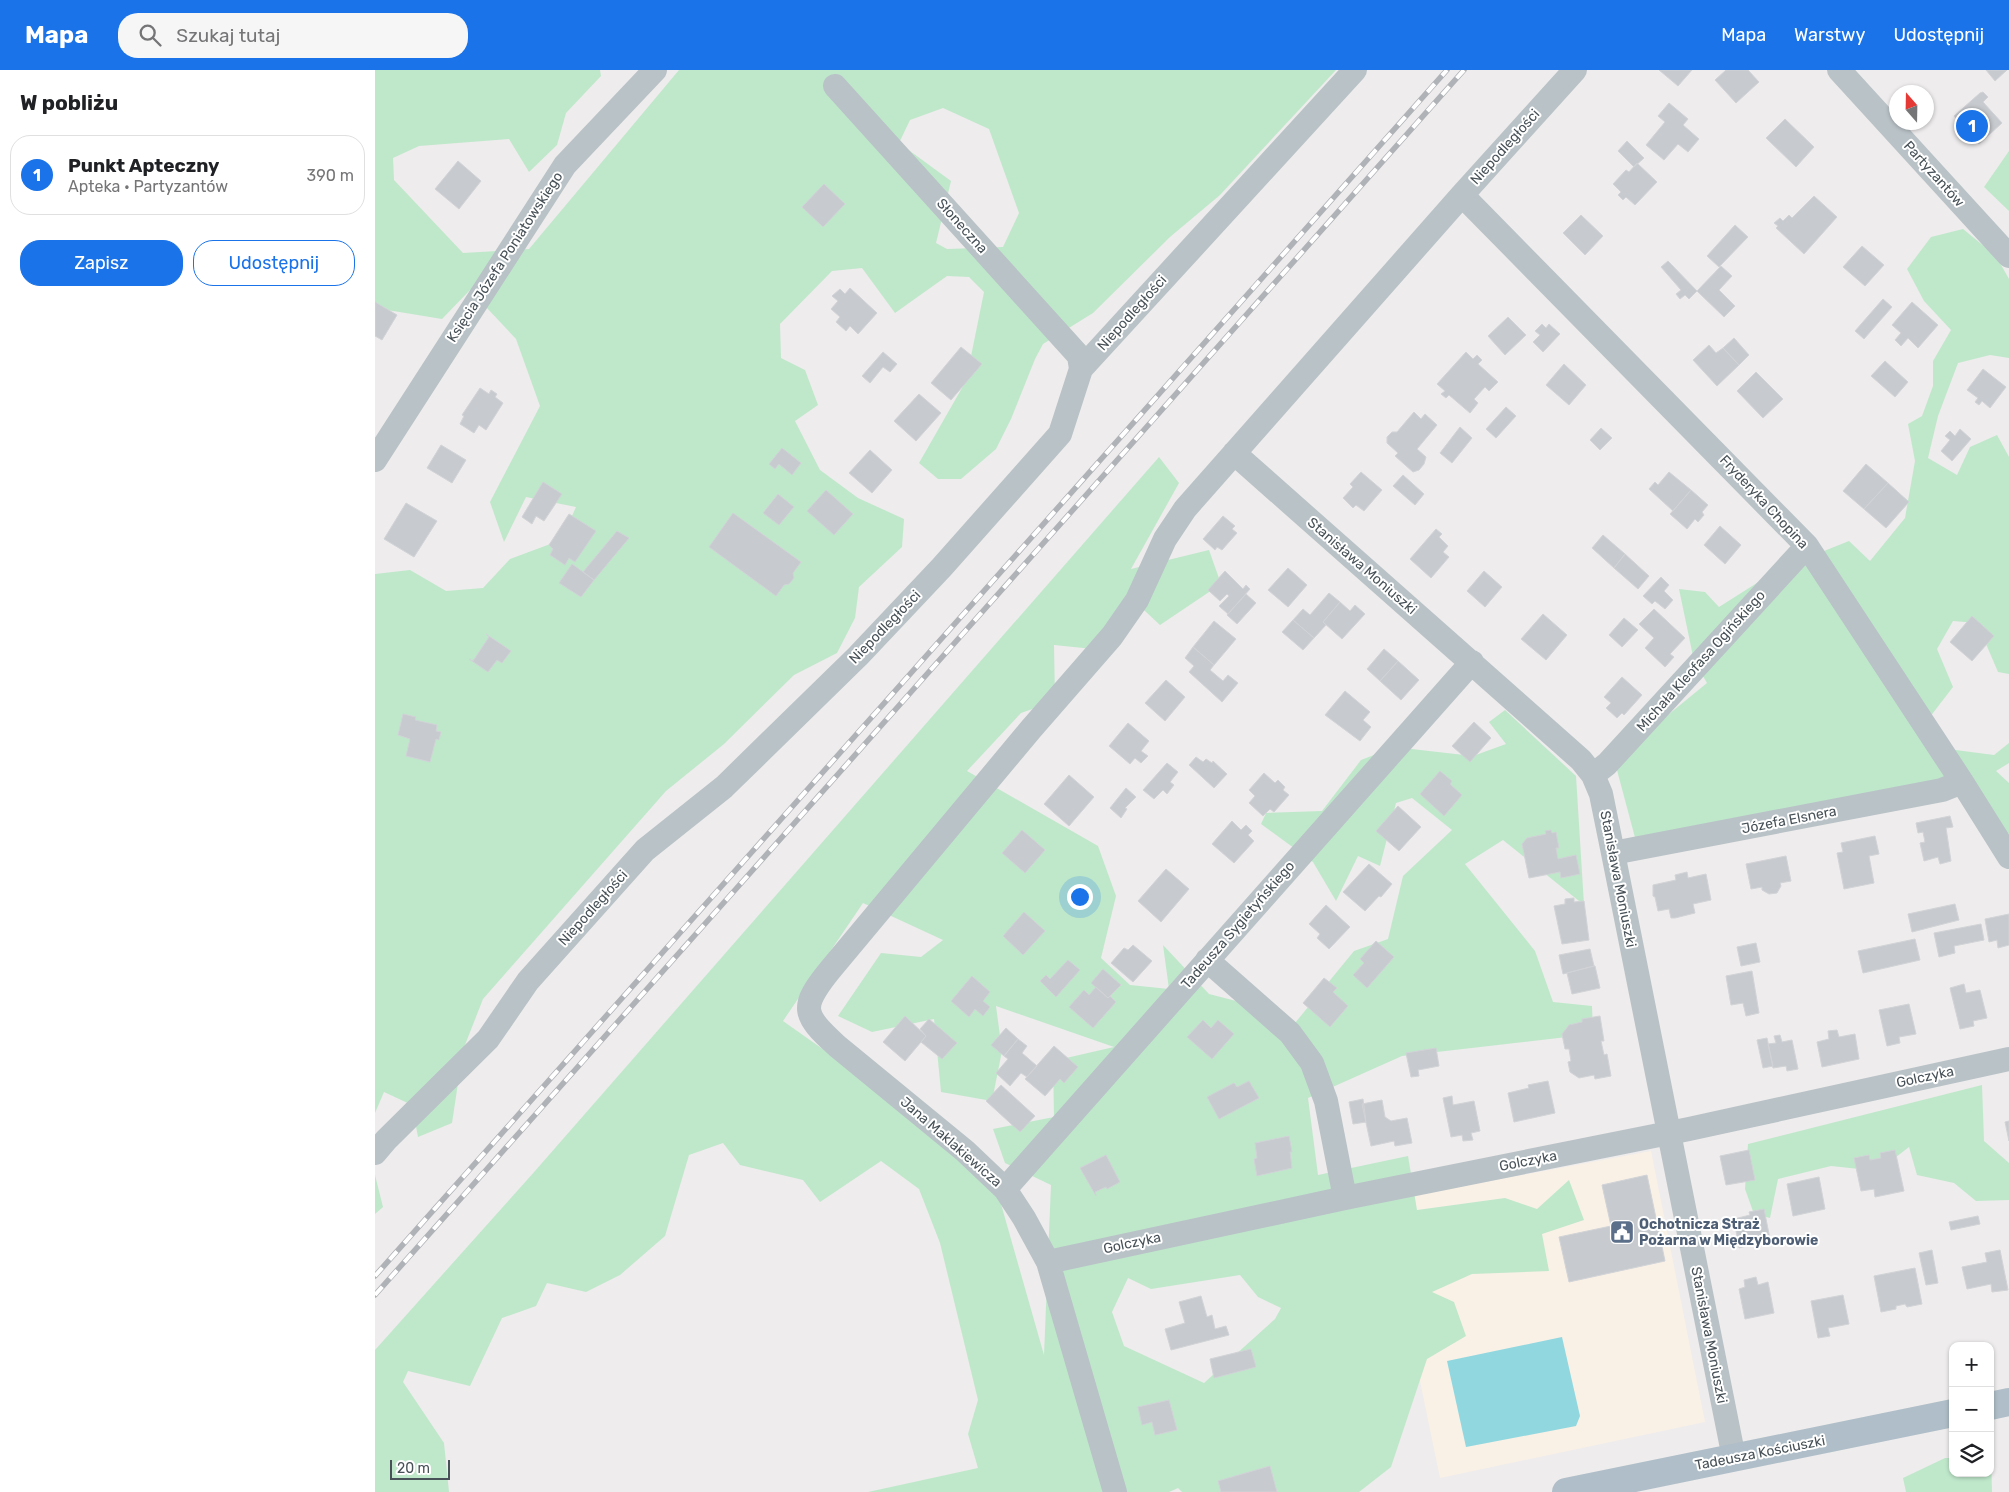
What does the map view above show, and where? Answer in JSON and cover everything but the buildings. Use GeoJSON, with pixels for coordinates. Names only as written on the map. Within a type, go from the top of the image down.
{"type":"FeatureCollection","features":[{"type":"Feature","properties":{"kind":"main road"},"geometry":{"type":"LineString","coordinates":[[1994,1405],[2009,1402]]}},
{"type":"Feature","properties":{"kind":"main road","name":"Tadeusza Kościuszki"},"geometry":{"type":"LineString","coordinates":[[1566,1492],[1949,1414]]}},
{"type":"Feature","properties":{"kind":"street","name":"Księcia Józefa Poniatowskiego"},"geometry":{"type":"LineString","coordinates":[[375,460],[565,165],[655,70]]}},
{"type":"Feature","properties":{"kind":"street","name":"Niepodległości"},"geometry":{"type":"LineString","coordinates":[[375,1153],[488,1040],[528,981],[645,850],[724,787],[858,656],[942,567],[1060,434],[1081,369],[1355,70]]}},
{"type":"Feature","properties":{"kind":"street","name":"Niepodległości"},"geometry":{"type":"LineString","coordinates":[[814,990],[1031,729],[1112,636],[1137,600],[1172,527],[1234,453],[1575,70]]}},
{"type":"Feature","properties":{"kind":"street","name":"Partyzantów"},"geometry":{"type":"LineString","coordinates":[[1852,74],[2009,256]]}},
{"type":"Feature","properties":{"kind":"street","name":"Słoneczna"},"geometry":{"type":"LineString","coordinates":[[835,86],[1079,356],[1081,369]]}},
{"type":"Feature","properties":{"kind":"street","name":"Fryderyka Chopina"},"geometry":{"type":"LineString","coordinates":[[1462,195],[1807,546],[1963,782],[2009,857]]}},
{"type":"Feature","properties":{"kind":"street","name":"Stanisława Moniuszki"},"geometry":{"type":"LineString","coordinates":[[1234,453],[1472,662],[1581,760],[1593,775],[1601,794],[1734,1458]]}},
{"type":"Feature","properties":{"kind":"street","name":"Michała Kleofasa Ogińskiego"},"geometry":{"type":"LineString","coordinates":[[1593,775],[1607,764],[1807,546]]}},
{"type":"Feature","properties":{"kind":"street","name":"Tadeusza Sygietyńskiego"},"geometry":{"type":"LineString","coordinates":[[1005,1189],[1472,662]]}},
{"type":"Feature","properties":{"kind":"street","name":"Józefa Elsnera"},"geometry":{"type":"LineString","coordinates":[[1613,853],[1932,792],[1963,782]]}},
{"type":"Feature","properties":{"kind":"street"},"geometry":{"type":"LineString","coordinates":[[1207,960],[1290,1033],[1312,1063],[1326,1100],[1345,1198]]}},
{"type":"Feature","properties":{"kind":"street","name":"Jana Maklakiewicza"},"geometry":{"type":"LineString","coordinates":[[814,990],[808,1002],[809,1012],[811,1020],[819,1030],[965,1151],[1005,1189],[1025,1218],[1048,1262],[1115,1492]]}},
{"type":"Feature","properties":{"kind":"street","name":"Golczyka"},"geometry":{"type":"LineString","coordinates":[[1048,1262],[1345,1198],[1669,1133],[2009,1059]]}},
{"type":"Feature","properties":{"kind":"shaded area"},"geometry":{"type":"Polygon","coordinates":[[[1651,1151],[1705,1422],[1440,1478],[1383,1201],[1651,1151]]]}},
{"type":"Feature","properties":{"kind":"green space"},"geometry":{"type":"Polygon","coordinates":[[[375,70],[600,70],[601,76],[566,113],[557,145],[529,172],[509,139],[419,146],[393,158],[394,180],[463,253],[529,249],[679,70],[1336,70],[1220,195],[1170,237],[1093,313],[1043,344],[996,449],[961,479],[938,479],[919,463],[966,381],[984,292],[969,277],[947,276],[895,313],[862,268],[832,271],[780,324],[781,358],[805,370],[818,405],[795,421],[820,470],[858,498],[904,519],[902,547],[859,587],[855,618],[837,653],[794,675],[724,744],[666,791],[483,999],[463,1050],[452,1123],[418,1137],[412,1105],[384,1092],[375,1113],[375,574],[410,570],[446,591],[483,588],[510,559],[561,540],[576,507],[526,497],[504,542],[490,502],[540,406],[516,339],[470,290],[442,319],[375,308],[375,70]],[[943,108],[910,120],[899,143],[951,181],[936,243],[947,249],[1003,247],[1019,213],[989,129],[943,108]]]}},
{"type":"Feature","properties":{"kind":"green space"},"geometry":{"type":"Polygon","coordinates":[[[2009,151],[2009,211],[1984,187],[2009,151]]]}},
{"type":"Feature","properties":{"kind":"green space"},"geometry":{"type":"Polygon","coordinates":[[[1963,229],[1996,256],[2009,279],[2009,358],[1990,355],[1958,363],[1938,416],[1928,458],[1957,475],[1970,447],[1997,435],[2009,457],[2009,674],[1998,672],[1977,623],[1953,621],[1937,649],[1953,687],[1926,722],[1940,748],[1994,755],[2009,743],[2009,763],[1996,771],[2009,783],[2009,833],[2004,841],[1955,786],[1637,845],[1614,759],[1707,683],[1694,661],[1679,589],[1705,592],[1719,607],[1779,569],[1849,541],[1870,561],[1905,518],[1915,461],[1908,424],[1922,416],[1933,386],[1933,361],[1951,330],[1924,301],[1907,269],[1931,237],[1963,229]]]}},
{"type":"Feature","properties":{"kind":"green space"},"geometry":{"type":"Polygon","coordinates":[[[1159,457],[1179,483],[1131,569],[1209,550],[1221,584],[1160,625],[1131,598],[1093,649],[1054,645],[1055,701],[1021,713],[967,771],[1098,846],[1116,896],[1101,958],[1130,985],[1169,989],[1163,945],[1209,994],[1271,1010],[1295,1023],[1354,951],[1388,939],[1403,876],[1452,830],[1412,798],[1396,803],[1380,866],[1358,856],[1336,901],[1313,862],[1261,824],[1266,813],[1322,811],[1361,760],[1394,747],[1473,756],[1506,744],[1489,722],[1505,710],[1576,776],[1584,905],[1503,840],[1465,864],[1535,951],[1553,1002],[1592,1006],[1593,1034],[1402,1056],[1308,1098],[1318,1175],[1408,1156],[1417,1210],[1505,1198],[1537,1209],[1569,1180],[1584,1220],[1542,1234],[1549,1271],[1472,1274],[1432,1292],[1454,1302],[1466,1336],[1427,1359],[1391,1467],[1359,1492],[1182,1492],[1178,1488],[1169,1492],[868,1492],[978,1468],[968,1434],[978,1400],[940,1243],[919,1189],[881,1161],[820,1202],[803,1180],[740,1165],[723,1143],[689,1155],[665,1236],[620,1275],[586,1292],[547,1283],[536,1306],[502,1318],[470,1386],[408,1371],[403,1382],[444,1443],[449,1492],[375,1492],[375,1350],[535,1171],[1159,457]],[[863,903],[783,1021],[885,1093],[997,1190],[1044,1355],[1051,1185],[1005,1163],[993,1129],[1054,1117],[1053,1061],[1114,1047],[996,1006],[1002,1051],[992,1101],[941,1092],[934,1019],[872,1032],[838,1016],[881,953],[921,957],[943,940],[863,903]],[[1240,1275],[1151,1289],[1128,1278],[1112,1312],[1124,1346],[1204,1383],[1275,1319],[1281,1308],[1258,1297],[1240,1275]]]}},
{"type":"Feature","properties":{"kind":"green space"},"geometry":{"type":"Polygon","coordinates":[[[1982,1085],[1984,1141],[2009,1163],[2009,1200],[1976,1201],[1954,1183],[1917,1175],[1909,1147],[1878,1171],[1831,1166],[1778,1179],[1770,1218],[1754,1214],[1745,1189],[1748,1144],[1982,1085]]]}},
{"type":"Feature","properties":{"kind":"green space"},"geometry":{"type":"Polygon","coordinates":[[[375,1175],[383,1207],[375,1214],[375,1175]]]}},
{"type":"Feature","properties":{"kind":"green space"},"geometry":{"type":"Polygon","coordinates":[[[1945,1458],[1949,1458],[1949,1477],[1992,1477],[1992,1492],[1906,1492],[1903,1478],[1945,1458]]]}},
{"type":"Feature","properties":{"kind":"water"},"geometry":{"type":"Polygon","coordinates":[[[1562,1337],[1580,1416],[1576,1426],[1466,1447],[1447,1361],[1562,1337]]]}},
{"type":"Feature","properties":{"kind":"railway"},"geometry":{"type":"LineString","coordinates":[[375,1276],[1447,70]]}},
{"type":"Feature","properties":{"kind":"railway"},"geometry":{"type":"LineString","coordinates":[[375,1295],[1464,70]]}},
{"type":"Feature","properties":{"kind":"place","name":"Punkt Apteczny"},"geometry":{"type":"Point","coordinates":[1972,126]}},
{"type":"Feature","properties":{"kind":"place","name":"Ochotnicza Straż Pożarna w Międzyborowie"},"geometry":{"type":"Point","coordinates":[1622,1232]}}]}
